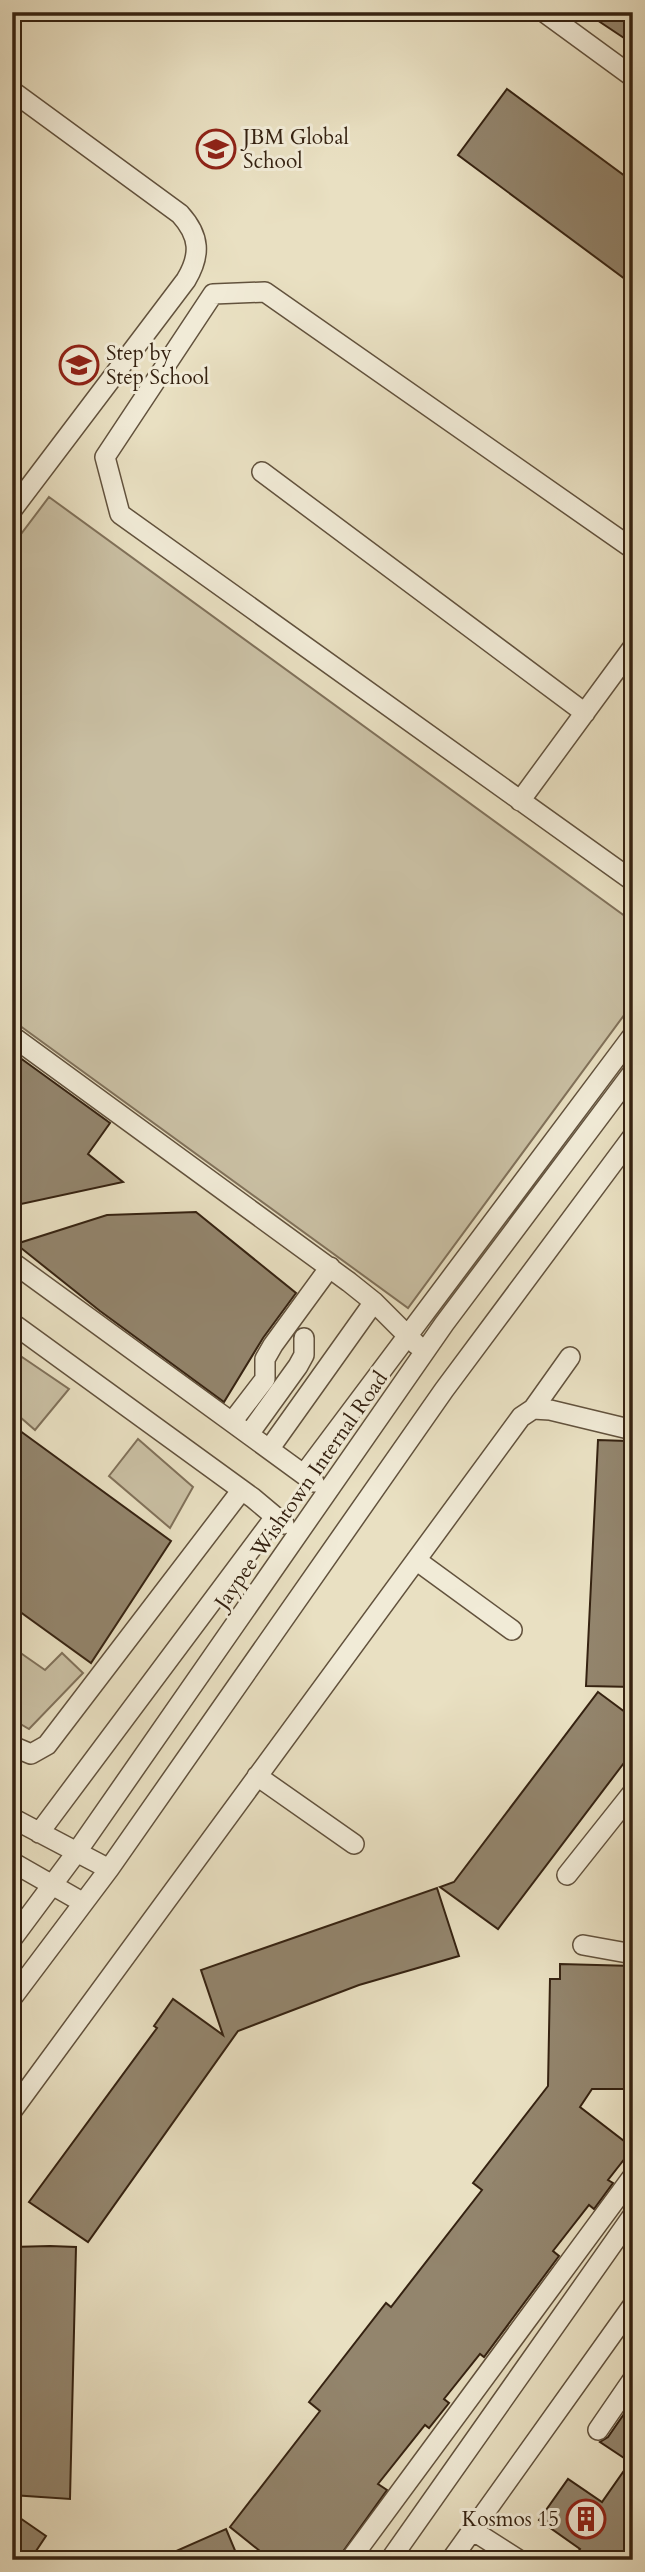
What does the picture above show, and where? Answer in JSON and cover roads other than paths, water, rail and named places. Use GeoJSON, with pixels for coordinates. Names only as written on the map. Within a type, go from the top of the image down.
{"type":"FeatureCollection","features":[{"type":"Feature","properties":{"kind":"street"},"geometry":{"type":"LineString","coordinates":[[544,12],[633,77]]}},
{"type":"Feature","properties":{"kind":"street"},"geometry":{"type":"LineString","coordinates":[[12,91],[180,214],[193,229],[198,246],[195,265],[186,280],[12,510]]}},
{"type":"Feature","properties":{"kind":"street"},"geometry":{"type":"LineString","coordinates":[[633,549],[265,292],[213,294],[105,457],[120,514],[633,881]]}},
{"type":"Feature","properties":{"kind":"street"},"geometry":{"type":"LineString","coordinates":[[262,472],[585,713]]}},
{"type":"Feature","properties":{"kind":"street"},"geometry":{"type":"LineString","coordinates":[[520,801],[633,647]]}},
{"type":"Feature","properties":{"kind":"street"},"geometry":{"type":"LineString","coordinates":[[12,1035],[330,1267],[374,1302],[425,1353]]}},
{"type":"Feature","properties":{"kind":"street"},"geometry":{"type":"LineString","coordinates":[[304,1474],[633,1035]]}},
{"type":"Feature","properties":{"kind":"street","name":"Jaypee Wishtown Internal Road"},"geometry":{"type":"LineString","coordinates":[[12,1939],[76,1853],[425,1353],[633,1072]]}},
{"type":"Feature","properties":{"kind":"street"},"geometry":{"type":"LineString","coordinates":[[12,1998],[109,1869],[444,1390],[633,1136]]}},
{"type":"Feature","properties":{"kind":"street"},"geometry":{"type":"LineString","coordinates":[[12,1262],[327,1491]]}},
{"type":"Feature","properties":{"kind":"street"},"geometry":{"type":"LineString","coordinates":[[232,1422],[265,1379],[265,1359],[273,1345],[330,1267]]}},
{"type":"Feature","properties":{"kind":"street"},"geometry":{"type":"LineString","coordinates":[[270,1448],[374,1302]]}},
{"type":"Feature","properties":{"kind":"street"},"geometry":{"type":"LineString","coordinates":[[12,1323],[241,1491],[296,1535]]}},
{"type":"Feature","properties":{"kind":"street"},"geometry":{"type":"LineString","coordinates":[[249,1434],[304,1355],[304,1338]]}},
{"type":"Feature","properties":{"kind":"street"},"geometry":{"type":"LineString","coordinates":[[12,2111],[521,1417],[533,1409],[570,1357]]}},
{"type":"Feature","properties":{"kind":"street"},"geometry":{"type":"LineString","coordinates":[[533,1409],[550,1410],[633,1430]]}},
{"type":"Feature","properties":{"kind":"street"},"geometry":{"type":"LineString","coordinates":[[12,1746],[31,1754],[47,1745],[241,1491]]}},
{"type":"Feature","properties":{"kind":"street"},"geometry":{"type":"LineString","coordinates":[[39,1833],[275,1517]]}},
{"type":"Feature","properties":{"kind":"street"},"geometry":{"type":"LineString","coordinates":[[416,1560],[512,1630]]}},
{"type":"Feature","properties":{"kind":"street"},"geometry":{"type":"LineString","coordinates":[[257,1776],[354,1844]]}},
{"type":"Feature","properties":{"kind":"street"},"geometry":{"type":"LineString","coordinates":[[567,1875],[633,1792]]}},
{"type":"Feature","properties":{"kind":"street"},"geometry":{"type":"LineString","coordinates":[[12,1818],[109,1869]]}},
{"type":"Feature","properties":{"kind":"street"},"geometry":{"type":"LineString","coordinates":[[12,1861],[82,1902]]}},
{"type":"Feature","properties":{"kind":"street"},"geometry":{"type":"LineString","coordinates":[[583,1945],[633,1954]]}},
{"type":"Feature","properties":{"kind":"street"},"geometry":{"type":"LineString","coordinates":[[350,2560],[633,2176]]}},
{"type":"Feature","properties":{"kind":"street"},"geometry":{"type":"LineString","coordinates":[[390,2560],[633,2215]]}},
{"type":"Feature","properties":{"kind":"street"},"geometry":{"type":"LineString","coordinates":[[451,2560],[633,2305]]}},
{"type":"Feature","properties":{"kind":"street"},"geometry":{"type":"LineString","coordinates":[[598,2430],[633,2379]]}},
{"type":"Feature","properties":{"kind":"street"},"geometry":{"type":"LineString","coordinates":[[472,2530],[513,2558]]}},
{"type":"Feature","properties":{"kind":"place","name":"JBM Global School"},"geometry":{"type":"Point","coordinates":[216,149]}},
{"type":"Feature","properties":{"kind":"place","name":"Step by Step School"},"geometry":{"type":"Point","coordinates":[79,365]}},
{"type":"Feature","properties":{"kind":"place","name":"Kosmos 15"},"geometry":{"type":"Point","coordinates":[586,2519]}}]}
